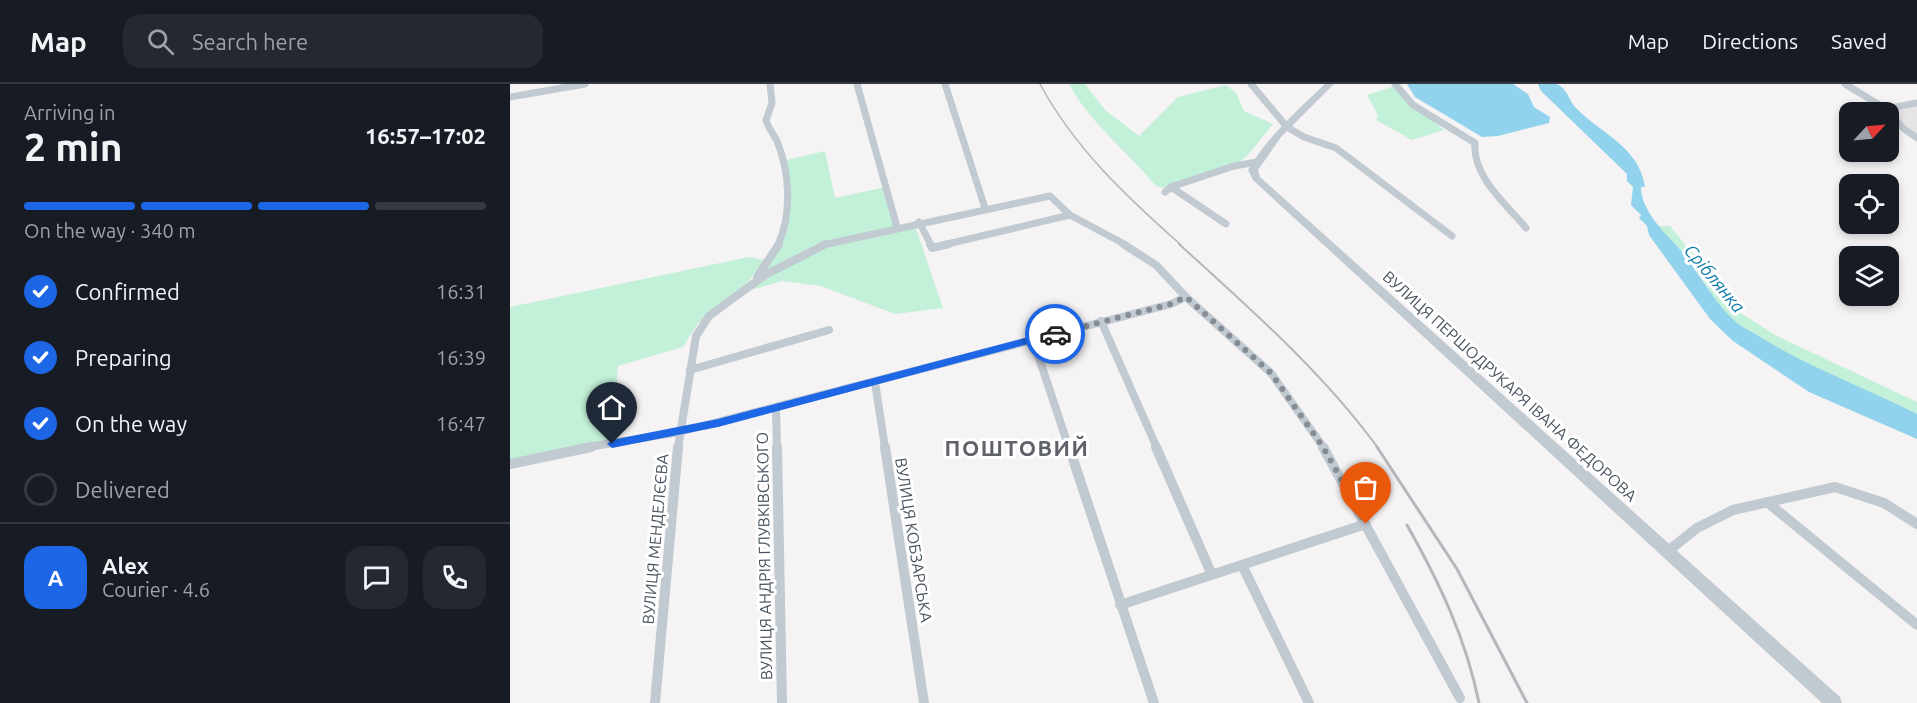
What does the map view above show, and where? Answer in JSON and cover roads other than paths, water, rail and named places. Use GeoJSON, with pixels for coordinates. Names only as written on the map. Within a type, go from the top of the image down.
{"type":"FeatureCollection","features":[{"type":"Feature","properties":{"kind":"street"},"geometry":{"type":"LineString","coordinates":[[510,97],[585,84]]}},
{"type":"Feature","properties":{"kind":"street"},"geometry":{"type":"LineString","coordinates":[[744,292],[773,257],[782,237],[788,210],[778,143],[766,123],[766,109],[772,103],[770,84]]}},
{"type":"Feature","properties":{"kind":"street"},"geometry":{"type":"LineString","coordinates":[[856,84],[897,227]]}},
{"type":"Feature","properties":{"kind":"street"},"geometry":{"type":"LineString","coordinates":[[945,84],[984,208]]}},
{"type":"Feature","properties":{"kind":"street"},"geometry":{"type":"LineString","coordinates":[[1251,84],[1287,127],[1304,137],[1336,148],[1452,236]]}},
{"type":"Feature","properties":{"kind":"street"},"geometry":{"type":"LineString","coordinates":[[1226,224],[1168,189],[1234,166],[1257,162],[1287,127],[1330,84]]}},
{"type":"Feature","properties":{"kind":"street"},"geometry":{"type":"LineString","coordinates":[[1395,84],[1413,105],[1475,143],[1474,156],[1485,179],[1526,228]]}},
{"type":"Feature","properties":{"kind":"street"},"geometry":{"type":"LineString","coordinates":[[1845,84],[1873,102]]}},
{"type":"Feature","properties":{"kind":"street"},"geometry":{"type":"LineString","coordinates":[[1899,107],[1917,103]]}},
{"type":"Feature","properties":{"kind":"street"},"geometry":{"type":"LineString","coordinates":[[1899,122],[1917,138]]}},
{"type":"Feature","properties":{"kind":"street","name":"ВУЛИЦЯ ПЕРШОДРУКАРЯ ІВАНА ФЕДОРОВА"},"geometry":{"type":"LineString","coordinates":[[1257,162],[1253,170],[1256,178],[1834,703]]}},
{"type":"Feature","properties":{"kind":"street"},"geometry":{"type":"LineString","coordinates":[[744,292],[765,275],[830,242],[1050,196],[1070,215],[1114,238],[1156,265],[1186,297],[1271,373],[1323,447],[1460,698]]}},
{"type":"Feature","properties":{"kind":"street"},"geometry":{"type":"LineString","coordinates":[[919,222],[932,248],[1070,215]]}},
{"type":"Feature","properties":{"kind":"street","name":"ВУЛИЦЯ МЕНДЕЛЄЄВА"},"geometry":{"type":"LineString","coordinates":[[655,703],[679,432],[696,336],[710,316],[744,292]]}},
{"type":"Feature","properties":{"kind":"street"},"geometry":{"type":"LineString","coordinates":[[510,464],[565,451],[679,432],[1171,304],[1186,297]]}},
{"type":"Feature","properties":{"kind":"street"},"geometry":{"type":"LineString","coordinates":[[1101,321],[1212,575]]}},
{"type":"Feature","properties":{"kind":"street"},"geometry":{"type":"LineString","coordinates":[[690,370],[829,330]]}},
{"type":"Feature","properties":{"kind":"street"},"geometry":{"type":"LineString","coordinates":[[1033,340],[1154,703]]}},
{"type":"Feature","properties":{"kind":"street","name":"ВУЛИЦЯ КОБЗАРСЬКА"},"geometry":{"type":"LineString","coordinates":[[875,382],[924,703]]}},
{"type":"Feature","properties":{"kind":"street","name":"ВУЛИЦЯ АНДРІЯ ГЛУВКІВСЬКОГО"},"geometry":{"type":"LineString","coordinates":[[776,408],[783,703]]}},
{"type":"Feature","properties":{"kind":"street"},"geometry":{"type":"LineString","coordinates":[[1668,551],[1697,528],[1733,510],[1835,487],[1884,503],[1917,524]]}},
{"type":"Feature","properties":{"kind":"street"},"geometry":{"type":"LineString","coordinates":[[1767,502],[1917,625]]}},
{"type":"Feature","properties":{"kind":"street"},"geometry":{"type":"LineString","coordinates":[[1120,605],[1366,524]]}},
{"type":"Feature","properties":{"kind":"street"},"geometry":{"type":"LineString","coordinates":[[1242,565],[1309,703]]}},
{"type":"Feature","properties":{"kind":"water"},"geometry":{"type":"Polygon","coordinates":[[[1407,84],[1513,84],[1528,94],[1534,107],[1550,117],[1549,123],[1498,136],[1482,137],[1415,97],[1407,84]]]}},
{"type":"Feature","properties":{"kind":"water"},"geometry":{"type":"Polygon","coordinates":[[[1538,84],[1560,86],[1577,109],[1628,152],[1641,173],[1645,187],[1641,187],[1642,196],[1650,213],[1688,260],[1721,307],[1737,323],[1796,357],[1917,414],[1917,439],[1809,392],[1733,341],[1710,319],[1649,235],[1647,226],[1639,218],[1641,215],[1631,205],[1633,187],[1627,181],[1627,174],[1541,91],[1538,84]]]}},
{"type":"Feature","properties":{"kind":"railway"},"geometry":{"type":"LineString","coordinates":[[1040,84],[1069,130],[1103,171],[1181,245]]}},
{"type":"Feature","properties":{"kind":"railway"},"geometry":{"type":"LineString","coordinates":[[1179,244],[1309,366],[1378,448]]}},
{"type":"Feature","properties":{"kind":"railway"},"geometry":{"type":"LineString","coordinates":[[1377,447],[1457,569],[1527,703]]}},
{"type":"Feature","properties":{"kind":"railway"},"geometry":{"type":"LineString","coordinates":[[1407,525],[1430,568],[1459,633],[1479,703]]}},
{"type":"Feature","properties":{"kind":"district","name":"ПОШТОВИЙ"},"geometry":{"type":"Point","coordinates":[1017,447]}},
{"type":"Feature","properties":{"kind":"water label","name":"Сріблянка"},"geometry":{"type":"Point","coordinates":[1715,278]}}]}
